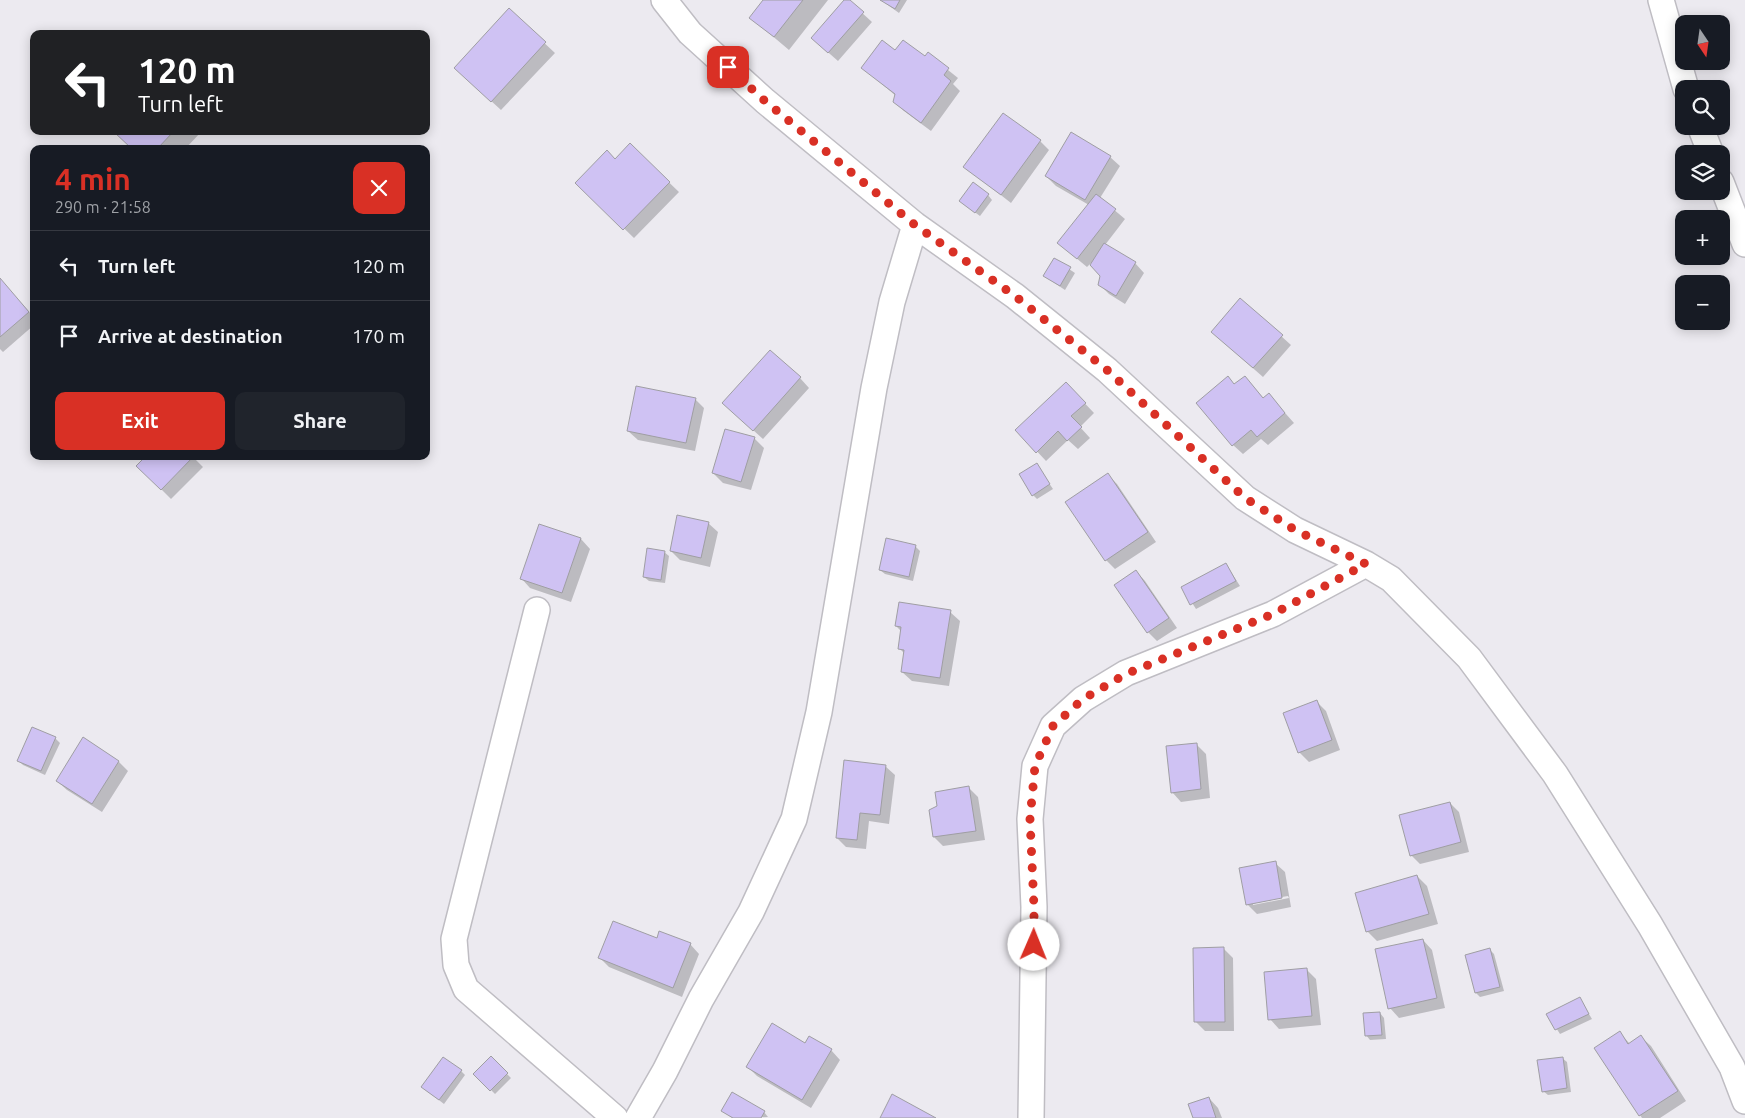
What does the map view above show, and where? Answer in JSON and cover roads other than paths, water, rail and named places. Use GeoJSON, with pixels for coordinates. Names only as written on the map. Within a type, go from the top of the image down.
{"type":"FeatureCollection","features":[{"type":"Feature","properties":{"kind":"street"},"geometry":{"type":"LineString","coordinates":[[664,0],[690,33],[765,101],[915,225],[1015,296],[1107,370],[1245,498],[1295,530],[1366,564],[1391,579],[1469,658],[1555,774],[1655,933],[1732,1067],[1745,1101]]}},
{"type":"Feature","properties":{"kind":"street"},"geometry":{"type":"LineString","coordinates":[[1661,0],[1683,80]]}},
{"type":"Feature","properties":{"kind":"street"},"geometry":{"type":"LineString","coordinates":[[1728,200],[1745,244]]}},
{"type":"Feature","properties":{"kind":"street"},"geometry":{"type":"LineString","coordinates":[[638,1118],[665,1071],[701,999],[751,912],[794,819],[819,712],[874,388],[892,302],[915,225]]}},
{"type":"Feature","properties":{"kind":"street"},"geometry":{"type":"LineString","coordinates":[[1031,1118],[1034,907],[1030,819],[1035,766],[1053,726],[1083,699],[1126,674],[1273,614],[1366,564]]}},
{"type":"Feature","properties":{"kind":"street"},"geometry":{"type":"LineString","coordinates":[[537,610],[454,939],[456,965],[466,989],[615,1118]]}}]}
